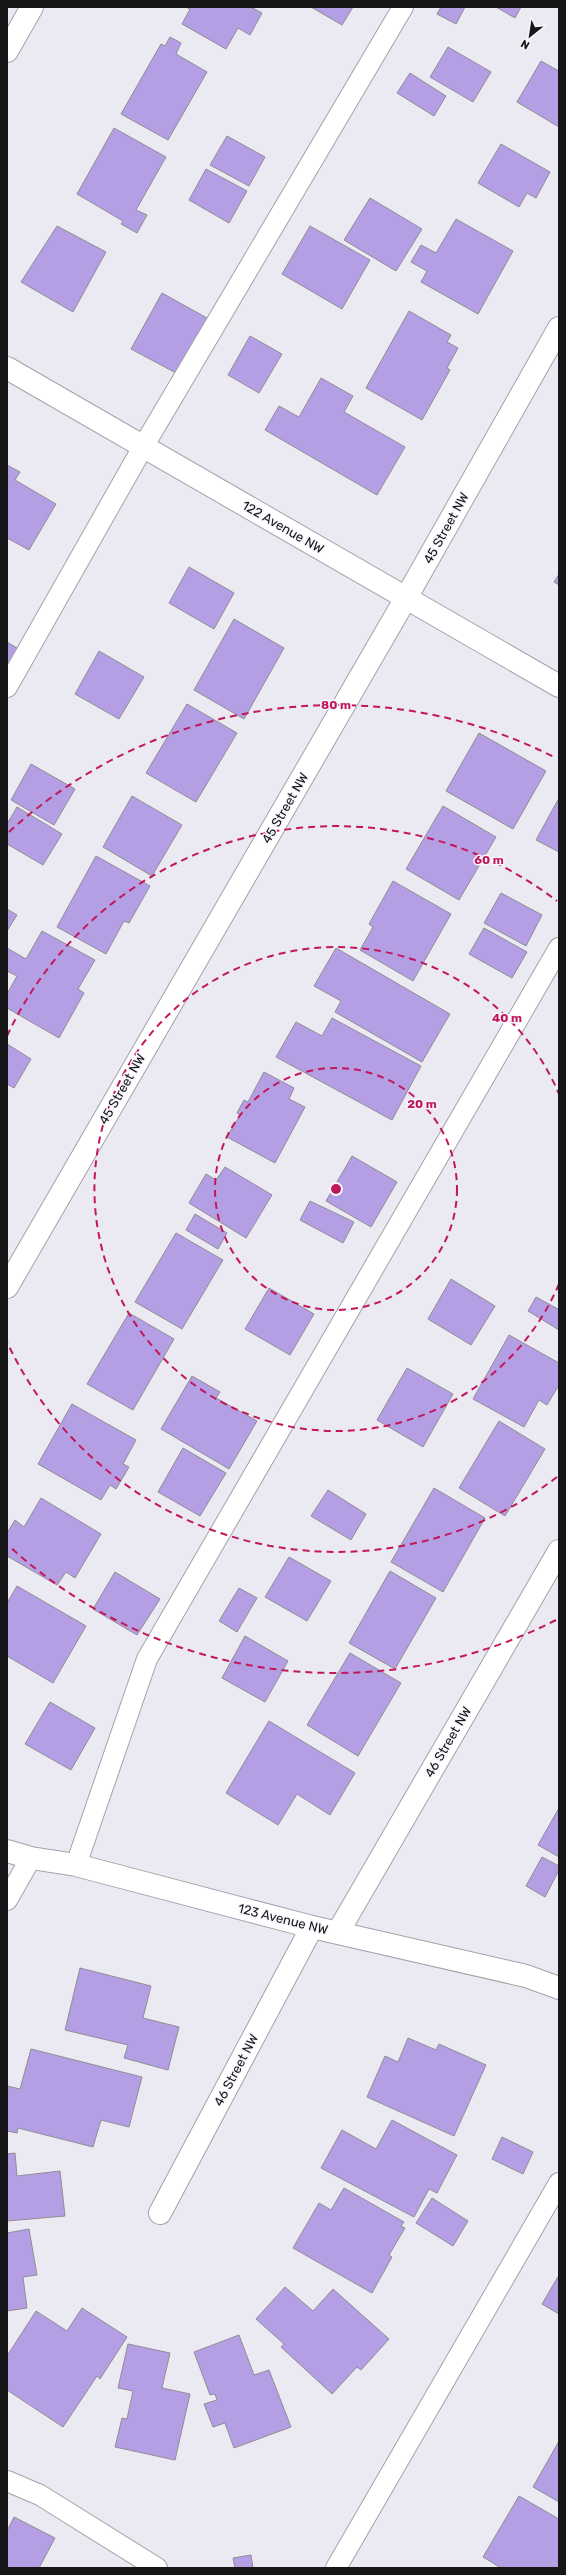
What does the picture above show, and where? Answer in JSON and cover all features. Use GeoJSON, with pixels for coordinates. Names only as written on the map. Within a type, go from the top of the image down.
{"type":"FeatureCollection","features":[{"type":"Feature","properties":{"kind":"street"},"geometry":{"type":"LineString","coordinates":[[7,51],[32,7]]}},
{"type":"Feature","properties":{"kind":"street","name":"45 Street NW"},"geometry":{"type":"LineString","coordinates":[[7,1287],[406,598],[559,328]]}},
{"type":"Feature","properties":{"kind":"street","name":"122 Avenue NW"},"geometry":{"type":"LineString","coordinates":[[7,368],[559,686]]}},
{"type":"Feature","properties":{"kind":"street","name":"46 Street NW"},"geometry":{"type":"LineString","coordinates":[[338,1932],[559,1551]]}},
{"type":"Feature","properties":{"kind":"street","name":"123 Avenue NW"},"geometry":{"type":"LineString","coordinates":[[7,1851],[31,1858],[76,1865],[312,1927],[526,1976],[559,1988]]}},
{"type":"Feature","properties":{"kind":"street","name":"46 Street NW"},"geometry":{"type":"LineString","coordinates":[[160,2213],[312,1927]]}},
{"type":"Feature","properties":{"kind":"lane"},"geometry":{"type":"LineString","coordinates":[[7,687],[143,447],[403,7]]}},
{"type":"Feature","properties":{"kind":"lane"},"geometry":{"type":"LineString","coordinates":[[76,1865],[147,1660],[559,948]]}},
{"type":"Feature","properties":{"kind":"lane"},"geometry":{"type":"LineString","coordinates":[[7,1900],[31,1858]]}},
{"type":"Feature","properties":{"kind":"lane"},"geometry":{"type":"LineString","coordinates":[[336,2568],[559,2183]]}},
{"type":"Feature","properties":{"kind":"lane"},"geometry":{"type":"LineString","coordinates":[[7,2481],[40,2495],[157,2568]]}},
{"type":"Feature","properties":{"kind":"building"},"geometry":{"type":"Polygon","coordinates":[[[186,7],[251,7],[262,13],[250,35],[238,28],[226,49],[182,24],[190,9],[186,7]]]}},
{"type":"Feature","properties":{"kind":"building"},"geometry":{"type":"Polygon","coordinates":[[[311,7],[353,7],[342,25],[311,7]]]}},
{"type":"Feature","properties":{"kind":"building"},"geometry":{"type":"Polygon","coordinates":[[[441,7],[465,7],[456,24],[437,14],[441,7]]]}},
{"type":"Feature","properties":{"kind":"building"},"geometry":{"type":"Polygon","coordinates":[[[496,7],[521,7],[515,18],[496,7]]]}},
{"type":"Feature","properties":{"kind":"building"},"geometry":{"type":"Polygon","coordinates":[[[170,37],[181,43],[176,54],[207,72],[168,140],[121,114],[161,44],[165,46],[170,37]]]}},
{"type":"Feature","properties":{"kind":"building"},"geometry":{"type":"Polygon","coordinates":[[[448,47],[491,72],[473,102],[430,77],[448,47]]]}},
{"type":"Feature","properties":{"kind":"building"},"geometry":{"type":"Polygon","coordinates":[[[541,61],[559,71],[559,127],[517,102],[541,61]]]}},
{"type":"Feature","properties":{"kind":"building"},"geometry":{"type":"Polygon","coordinates":[[[410,73],[446,96],[434,116],[397,93],[410,73]]]}},
{"type":"Feature","properties":{"kind":"building"},"geometry":{"type":"Polygon","coordinates":[[[114,128],[166,157],[136,210],[147,215],[137,233],[121,224],[123,221],[77,194],[114,128]]]}},
{"type":"Feature","properties":{"kind":"building"},"geometry":{"type":"Polygon","coordinates":[[[227,136],[265,157],[249,186],[210,165],[227,136]]]}},
{"type":"Feature","properties":{"kind":"building"},"geometry":{"type":"Polygon","coordinates":[[[501,144],[550,172],[536,198],[527,193],[519,207],[478,183],[501,144]]]}},
{"type":"Feature","properties":{"kind":"building"},"geometry":{"type":"Polygon","coordinates":[[[206,169],[247,191],[229,223],[189,200],[206,169]]]}},
{"type":"Feature","properties":{"kind":"building"},"geometry":{"type":"Polygon","coordinates":[[[370,198],[422,229],[396,271],[344,240],[370,198]]]}},
{"type":"Feature","properties":{"kind":"building"},"geometry":{"type":"Polygon","coordinates":[[[456,219],[513,251],[478,314],[421,282],[427,271],[411,262],[421,245],[436,253],[456,219]]]}},
{"type":"Feature","properties":{"kind":"building"},"geometry":{"type":"Polygon","coordinates":[[[57,226],[106,252],[73,312],[21,282],[57,226]]]}},
{"type":"Feature","properties":{"kind":"building"},"geometry":{"type":"Polygon","coordinates":[[[310,226],[370,260],[342,309],[282,274],[310,226]]]}},
{"type":"Feature","properties":{"kind":"building"},"geometry":{"type":"Polygon","coordinates":[[[162,293],[207,318],[176,373],[131,349],[162,293]]]}},
{"type":"Feature","properties":{"kind":"building"},"geometry":{"type":"Polygon","coordinates":[[[409,311],[451,335],[447,342],[458,348],[447,368],[450,370],[422,420],[366,388],[409,311]]]}},
{"type":"Feature","properties":{"kind":"building"},"geometry":{"type":"Polygon","coordinates":[[[250,336],[282,354],[259,393],[228,375],[250,336]]]}},
{"type":"Feature","properties":{"kind":"building"},"geometry":{"type":"Polygon","coordinates":[[[321,378],[353,396],[344,412],[405,447],[377,495],[265,430],[279,406],[299,417],[321,378]]]}},
{"type":"Feature","properties":{"kind":"building"},"geometry":{"type":"Polygon","coordinates":[[[7,465],[20,472],[15,480],[56,504],[29,550],[7,538],[7,465]]]}},
{"type":"Feature","properties":{"kind":"building"},"geometry":{"type":"Polygon","coordinates":[[[189,567],[234,593],[214,629],[169,603],[189,567]]]}},
{"type":"Feature","properties":{"kind":"building"},"geometry":{"type":"Polygon","coordinates":[[[559,574],[559,585],[554,582],[559,574]]]}},
{"type":"Feature","properties":{"kind":"building"},"geometry":{"type":"Polygon","coordinates":[[[234,619],[284,648],[244,719],[194,690],[234,619]]]}},
{"type":"Feature","properties":{"kind":"building"},"geometry":{"type":"Polygon","coordinates":[[[7,642],[20,650],[7,673],[7,642]]]}},
{"type":"Feature","properties":{"kind":"building"},"geometry":{"type":"Polygon","coordinates":[[[99,651],[144,677],[119,719],[75,694],[99,651]]]}},
{"type":"Feature","properties":{"kind":"building"},"geometry":{"type":"Polygon","coordinates":[[[187,704],[237,733],[196,802],[146,773],[187,704]]]}},
{"type":"Feature","properties":{"kind":"building"},"geometry":{"type":"Polygon","coordinates":[[[479,733],[546,771],[513,829],[446,791],[479,733]]]}},
{"type":"Feature","properties":{"kind":"building"},"geometry":{"type":"Polygon","coordinates":[[[31,764],[75,789],[54,825],[11,800],[31,764]]]}},
{"type":"Feature","properties":{"kind":"building"},"geometry":{"type":"Polygon","coordinates":[[[132,796],[182,825],[152,876],[103,847],[132,796]]]}},
{"type":"Feature","properties":{"kind":"building"},"geometry":{"type":"Polygon","coordinates":[[[559,798],[559,852],[536,840],[559,798]]]}},
{"type":"Feature","properties":{"kind":"building"},"geometry":{"type":"Polygon","coordinates":[[[443,806],[496,837],[459,900],[406,869],[443,806]]]}},
{"type":"Feature","properties":{"kind":"building"},"geometry":{"type":"Polygon","coordinates":[[[17,807],[62,834],[43,865],[7,844],[7,824],[17,807]]]}},
{"type":"Feature","properties":{"kind":"building"},"geometry":{"type":"Polygon","coordinates":[[[96,856],[150,886],[129,923],[124,921],[106,954],[57,927],[96,856]]]}},
{"type":"Feature","properties":{"kind":"building"},"geometry":{"type":"Polygon","coordinates":[[[393,881],[451,914],[413,981],[360,950],[373,927],[369,924],[393,881]]]}},
{"type":"Feature","properties":{"kind":"building"},"geometry":{"type":"Polygon","coordinates":[[[501,893],[542,915],[526,946],[484,923],[501,893]]]}},
{"type":"Feature","properties":{"kind":"building"},"geometry":{"type":"Polygon","coordinates":[[[7,909],[17,915],[7,931],[7,909]]]}},
{"type":"Feature","properties":{"kind":"building"},"geometry":{"type":"Polygon","coordinates":[[[484,928],[527,952],[512,978],[469,954],[484,928]]]}},
{"type":"Feature","properties":{"kind":"building"},"geometry":{"type":"Polygon","coordinates":[[[42,931],[95,960],[78,989],[84,993],[59,1038],[7,1008],[7,994],[17,976],[7,971],[7,948],[26,959],[42,931]]]}},
{"type":"Feature","properties":{"kind":"building"},"geometry":{"type":"Polygon","coordinates":[[[336,948],[450,1014],[422,1062],[335,1012],[341,1001],[314,986],[336,948]]]}},
{"type":"Feature","properties":{"kind":"building"},"geometry":{"type":"Polygon","coordinates":[[[332,1018],[421,1066],[392,1120],[276,1057],[296,1022],[322,1036],[332,1018]]]}},
{"type":"Feature","properties":{"kind":"building"},"geometry":{"type":"Polygon","coordinates":[[[7,1044],[31,1059],[14,1088],[7,1084],[7,1044]]]}},
{"type":"Feature","properties":{"kind":"building"},"geometry":{"type":"Polygon","coordinates":[[[264,1072],[294,1088],[289,1099],[305,1107],[275,1163],[227,1137],[240,1115],[237,1113],[244,1100],[248,1102],[264,1072]]]}},
{"type":"Feature","properties":{"kind":"building"},"geometry":{"type":"Polygon","coordinates":[[[352,1156],[397,1182],[371,1227],[326,1201],[352,1156]]]}},
{"type":"Feature","properties":{"kind":"building"},"geometry":{"type":"Polygon","coordinates":[[[225,1167],[272,1195],[246,1238],[189,1203],[206,1174],[216,1180],[225,1167]]]}},
{"type":"Feature","properties":{"kind":"building"},"geometry":{"type":"Polygon","coordinates":[[[310,1201],[354,1222],[343,1243],[300,1220],[310,1201]]]}},
{"type":"Feature","properties":{"kind":"building"},"geometry":{"type":"Polygon","coordinates":[[[195,1214],[227,1233],[218,1249],[186,1230],[195,1214]]]}},
{"type":"Feature","properties":{"kind":"building"},"geometry":{"type":"Polygon","coordinates":[[[176,1233],[223,1260],[182,1329],[135,1302],[176,1233]]]}},
{"type":"Feature","properties":{"kind":"building"},"geometry":{"type":"Polygon","coordinates":[[[451,1279],[495,1306],[471,1345],[428,1319],[451,1279]]]}},
{"type":"Feature","properties":{"kind":"building"},"geometry":{"type":"Polygon","coordinates":[[[269,1288],[314,1314],[290,1355],[245,1329],[269,1288]]]}},
{"type":"Feature","properties":{"kind":"building"},"geometry":{"type":"Polygon","coordinates":[[[536,1297],[558,1309],[559,1307],[559,1330],[528,1311],[536,1297]]]}},
{"type":"Feature","properties":{"kind":"building"},"geometry":{"type":"Polygon","coordinates":[[[129,1313],[174,1339],[133,1410],[87,1384],[129,1313]]]}},
{"type":"Feature","properties":{"kind":"building"},"geometry":{"type":"Polygon","coordinates":[[[509,1335],[559,1363],[559,1385],[547,1405],[539,1400],[524,1427],[473,1399],[509,1335]]]}},
{"type":"Feature","properties":{"kind":"building"},"geometry":{"type":"Polygon","coordinates":[[[407,1368],[453,1394],[423,1447],[377,1420],[407,1368]]]}},
{"type":"Feature","properties":{"kind":"building"},"geometry":{"type":"Polygon","coordinates":[[[192,1376],[220,1392],[216,1398],[257,1421],[229,1469],[161,1429],[192,1376]]]}},
{"type":"Feature","properties":{"kind":"building"},"geometry":{"type":"Polygon","coordinates":[[[72,1404],[136,1440],[123,1464],[129,1467],[116,1489],[110,1485],[101,1500],[38,1464],[72,1404]]]}},
{"type":"Feature","properties":{"kind":"building"},"geometry":{"type":"Polygon","coordinates":[[[499,1421],[545,1449],[505,1516],[459,1488],[499,1421]]]}},
{"type":"Feature","properties":{"kind":"building"},"geometry":{"type":"Polygon","coordinates":[[[183,1448],[226,1473],[200,1516],[158,1492],[183,1448]]]}},
{"type":"Feature","properties":{"kind":"building"},"geometry":{"type":"Polygon","coordinates":[[[434,1488],[485,1518],[443,1592],[391,1562],[434,1488]]]}},
{"type":"Feature","properties":{"kind":"building"},"geometry":{"type":"Polygon","coordinates":[[[328,1490],[366,1514],[351,1540],[311,1516],[328,1490]]]}},
{"type":"Feature","properties":{"kind":"building"},"geometry":{"type":"Polygon","coordinates":[[[41,1498],[101,1534],[75,1578],[66,1572],[57,1585],[7,1556],[7,1533],[15,1520],[24,1527],[41,1498]]]}},
{"type":"Feature","properties":{"kind":"building"},"geometry":{"type":"Polygon","coordinates":[[[289,1557],[331,1581],[307,1621],[265,1597],[289,1557]]]}},
{"type":"Feature","properties":{"kind":"building"},"geometry":{"type":"Polygon","coordinates":[[[390,1571],[436,1598],[395,1669],[349,1643],[390,1571]]]}},
{"type":"Feature","properties":{"kind":"building"},"geometry":{"type":"Polygon","coordinates":[[[115,1572],[160,1599],[137,1635],[93,1609],[115,1572]]]}},
{"type":"Feature","properties":{"kind":"building"},"geometry":{"type":"Polygon","coordinates":[[[17,1586],[86,1626],[53,1683],[7,1656],[7,1603],[17,1586]]]}},
{"type":"Feature","properties":{"kind":"building"},"geometry":{"type":"Polygon","coordinates":[[[239,1588],[257,1598],[237,1632],[219,1621],[239,1588]]]}},
{"type":"Feature","properties":{"kind":"building"},"geometry":{"type":"Polygon","coordinates":[[[245,1636],[288,1661],[265,1702],[222,1678],[245,1636]]]}},
{"type":"Feature","properties":{"kind":"building"},"geometry":{"type":"Polygon","coordinates":[[[350,1653],[401,1683],[358,1756],[307,1725],[350,1653]]]}},
{"type":"Feature","properties":{"kind":"building"},"geometry":{"type":"Polygon","coordinates":[[[50,1702],[95,1728],[71,1770],[25,1744],[50,1702]]]}},
{"type":"Feature","properties":{"kind":"building"},"geometry":{"type":"Polygon","coordinates":[[[269,1721],[355,1773],[330,1815],[297,1794],[278,1825],[226,1793],[269,1721]]]}},
{"type":"Feature","properties":{"kind":"building"},"geometry":{"type":"Polygon","coordinates":[[[559,1808],[559,1857],[538,1845],[559,1808]]]}},
{"type":"Feature","properties":{"kind":"building"},"geometry":{"type":"Polygon","coordinates":[[[542,1857],[559,1866],[559,1870],[545,1897],[526,1886],[542,1857]]]}},
{"type":"Feature","properties":{"kind":"building"},"geometry":{"type":"Polygon","coordinates":[[[80,1968],[151,1986],[143,2018],[179,2027],[168,2070],[124,2058],[128,2045],[65,2030],[80,1968]]]}},
{"type":"Feature","properties":{"kind":"building"},"geometry":{"type":"Polygon","coordinates":[[[408,2038],[436,2050],[439,2044],[486,2065],[454,2136],[367,2097],[385,2056],[398,2062],[408,2038]]]}},
{"type":"Feature","properties":{"kind":"building"},"geometry":{"type":"Polygon","coordinates":[[[31,2049],[142,2077],[129,2127],[101,2120],[93,2147],[18,2128],[17,2133],[7,2131],[7,2086],[20,2089],[31,2049]]]}},
{"type":"Feature","properties":{"kind":"building"},"geometry":{"type":"Polygon","coordinates":[[[392,2120],[457,2155],[437,2193],[429,2189],[414,2217],[321,2168],[342,2130],[376,2149],[392,2120]]]}},
{"type":"Feature","properties":{"kind":"building"},"geometry":{"type":"Polygon","coordinates":[[[502,2137],[533,2152],[523,2174],[492,2159],[502,2137]]]}},
{"type":"Feature","properties":{"kind":"building"},"geometry":{"type":"Polygon","coordinates":[[[15,2153],[17,2176],[60,2171],[65,2216],[7,2221],[7,2154],[15,2153]]]}},
{"type":"Feature","properties":{"kind":"building"},"geometry":{"type":"Polygon","coordinates":[[[344,2188],[404,2222],[401,2226],[405,2228],[389,2255],[392,2257],[372,2293],[293,2248],[319,2203],[331,2210],[344,2188]]]}},
{"type":"Feature","properties":{"kind":"building"},"geometry":{"type":"Polygon","coordinates":[[[432,2198],[468,2221],[453,2246],[416,2223],[432,2198]]]}},
{"type":"Feature","properties":{"kind":"building"},"geometry":{"type":"Polygon","coordinates":[[[29,2229],[37,2275],[23,2277],[27,2308],[7,2311],[7,2233],[29,2229]]]}},
{"type":"Feature","properties":{"kind":"building"},"geometry":{"type":"Polygon","coordinates":[[[559,2275],[559,2314],[542,2304],[559,2275]]]}},
{"type":"Feature","properties":{"kind":"building"},"geometry":{"type":"Polygon","coordinates":[[[285,2287],[313,2311],[333,2289],[389,2339],[361,2370],[357,2367],[332,2394],[281,2347],[284,2344],[256,2319],[285,2287]]]}},
{"type":"Feature","properties":{"kind":"building"},"geometry":{"type":"Polygon","coordinates":[[[82,2308],[127,2337],[100,2379],[97,2376],[63,2427],[7,2390],[7,2356],[36,2311],[67,2331],[82,2308]]]}},
{"type":"Feature","properties":{"kind":"building"},"geometry":{"type":"Polygon","coordinates":[[[239,2335],[254,2375],[269,2370],[291,2427],[234,2448],[225,2423],[213,2427],[204,2404],[217,2400],[215,2394],[210,2395],[194,2352],[239,2335]]]}},
{"type":"Feature","properties":{"kind":"building"},"geometry":{"type":"Polygon","coordinates":[[[128,2344],[170,2353],[162,2388],[190,2394],[175,2460],[115,2447],[122,2418],[127,2419],[133,2391],[118,2388],[128,2344]]]}},
{"type":"Feature","properties":{"kind":"building"},"geometry":{"type":"Polygon","coordinates":[[[559,2441],[559,2502],[533,2487],[559,2441]]]}},
{"type":"Feature","properties":{"kind":"building"},"geometry":{"type":"Polygon","coordinates":[[[519,2496],[559,2519],[559,2568],[501,2568],[483,2557],[519,2496]]]}},
{"type":"Feature","properties":{"kind":"building"},"geometry":{"type":"Polygon","coordinates":[[[14,2517],[55,2538],[39,2568],[7,2568],[7,2531],[14,2517]]]}},
{"type":"Feature","properties":{"kind":"building"},"geometry":{"type":"Polygon","coordinates":[[[251,2555],[253,2568],[235,2568],[233,2558],[251,2555]]]}}]}
